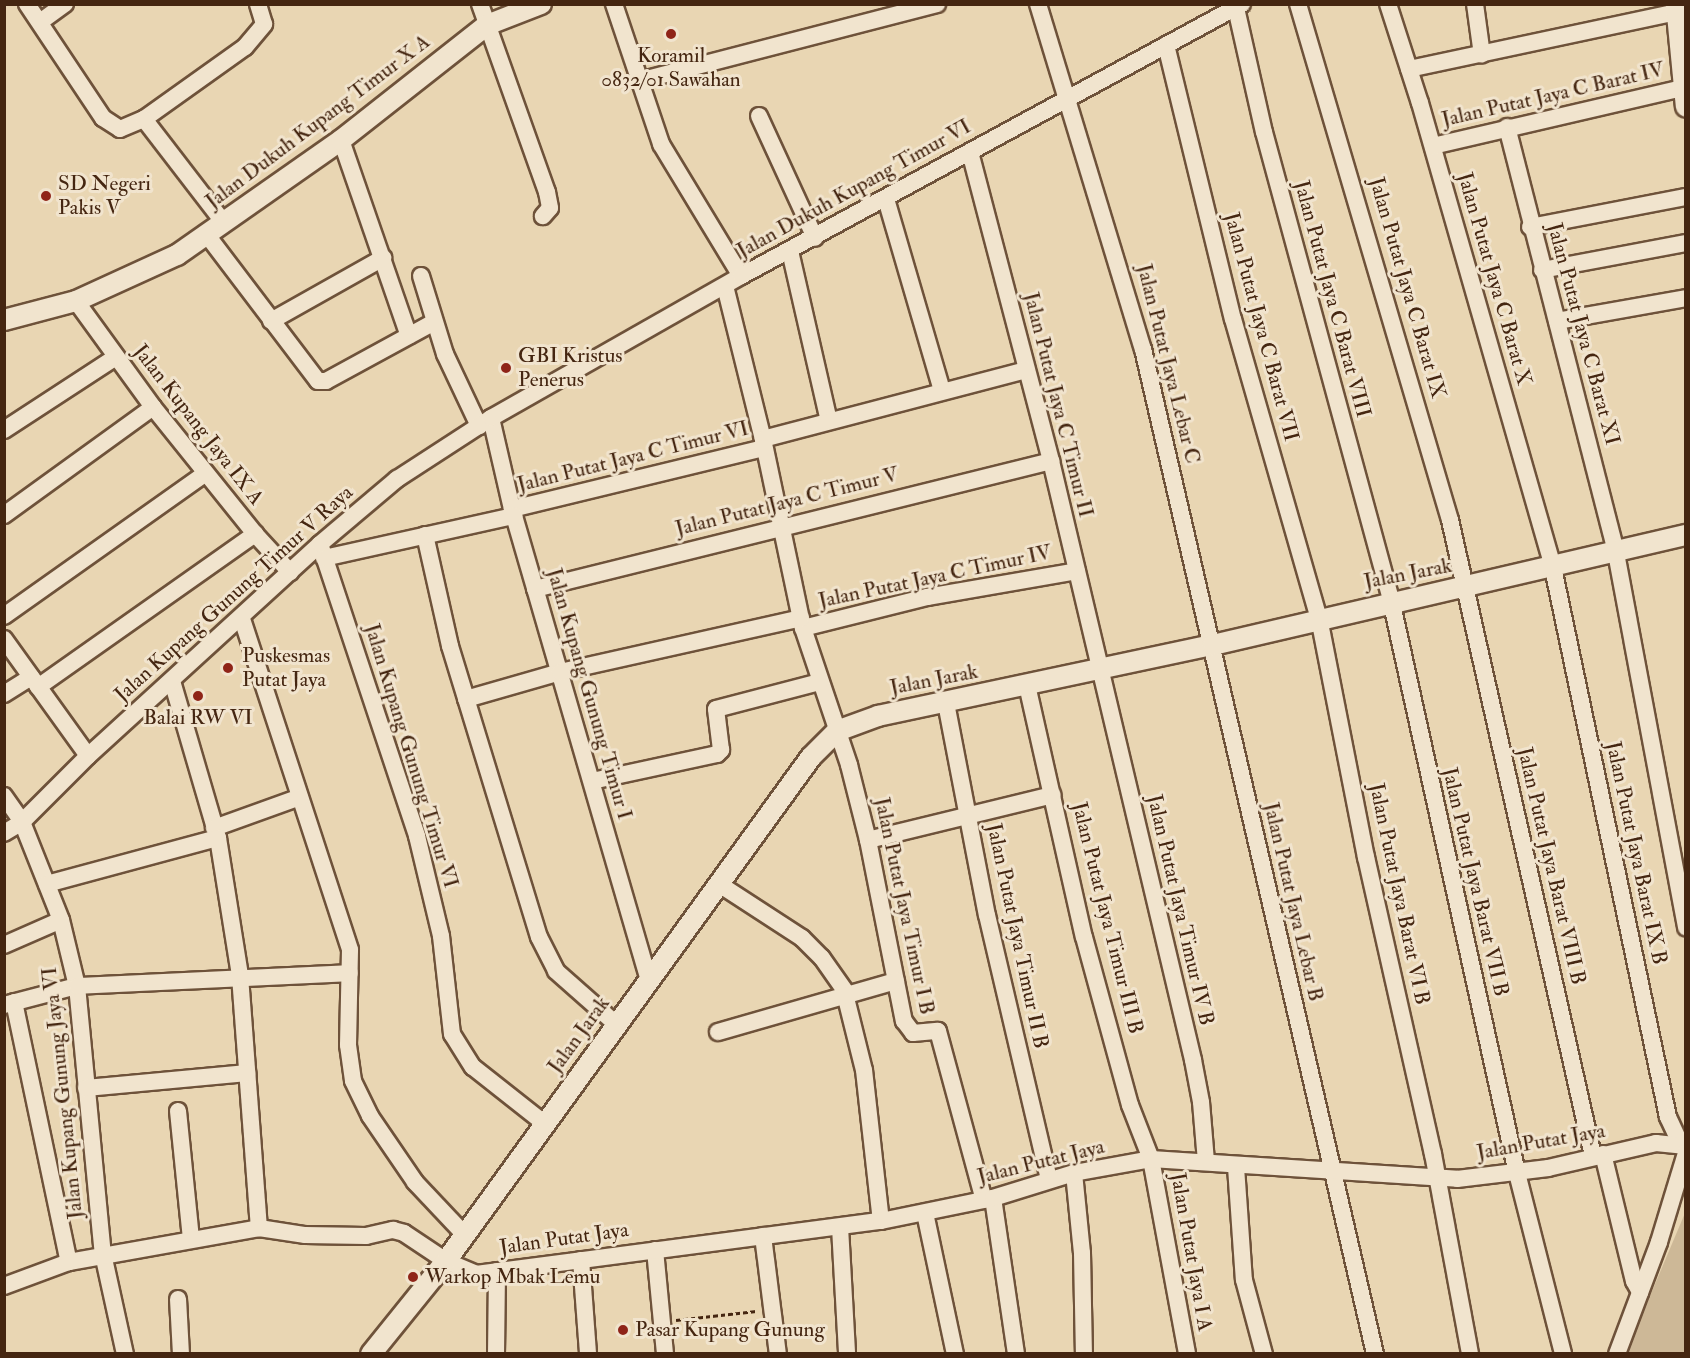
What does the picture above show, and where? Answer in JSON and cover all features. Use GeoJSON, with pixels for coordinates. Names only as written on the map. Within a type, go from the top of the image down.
{"type":"FeatureCollection","features":[{"type":"Feature","properties":{"kind":"street"},"geometry":{"type":"LineString","coordinates":[[27,4],[109,124],[120,129],[144,119],[258,35],[264,24],[258,4]]}},
{"type":"Feature","properties":{"kind":"street"},"geometry":{"type":"LineString","coordinates":[[40,22],[65,4]]}},
{"type":"Feature","properties":{"kind":"street"},"geometry":{"type":"LineString","coordinates":[[480,4],[547,192],[550,208],[543,216]]}},
{"type":"Feature","properties":{"kind":"street","name":"Jalan Dukuh Kupang Timur X A"},"geometry":{"type":"LineString","coordinates":[[4,320],[76,302],[177,255],[341,140],[487,25],[541,4]]}},
{"type":"Feature","properties":{"kind":"street"},"geometry":{"type":"LineString","coordinates":[[614,4],[661,144],[741,276]]}},
{"type":"Feature","properties":{"kind":"street"},"geometry":{"type":"LineString","coordinates":[[639,81],[937,4]]}},
{"type":"Feature","properties":{"kind":"street","name":"Jalan Putat Jaya Lebar C"},"geometry":{"type":"LineString","coordinates":[[1038,4],[1143,349],[1213,645]]}},
{"type":"Feature","properties":{"kind":"street","name":"Jalan Putat Jaya C Barat IX"},"geometry":{"type":"LineString","coordinates":[[1298,4],[1467,586]]}},
{"type":"Feature","properties":{"kind":"street","name":"Jalan Putat Jaya C Barat X"},"geometry":{"type":"LineString","coordinates":[[1388,4],[1433,146],[1553,568]]}},
{"type":"Feature","properties":{"kind":"street"},"geometry":{"type":"LineString","coordinates":[[1475,4],[1482,54]]}},
{"type":"Feature","properties":{"kind":"street","name":"Jalan Dukuh Kupang Timur VI"},"geometry":{"type":"LineString","coordinates":[[485,422],[741,276],[815,238],[1239,6]]}},
{"type":"Feature","properties":{"kind":"street","name":"Jalan Putat Jaya C Barat VIII"},"geometry":{"type":"LineString","coordinates":[[1239,6],[1263,132],[1391,600]]}},
{"type":"Feature","properties":{"kind":"street"},"geometry":{"type":"LineString","coordinates":[[1409,69],[1676,8],[1684,98]]}},
{"type":"Feature","properties":{"kind":"street","name":"Jalan Putat Jaya C Barat VII"},"geometry":{"type":"LineString","coordinates":[[1166,45],[1233,319],[1319,618]]}},
{"type":"Feature","properties":{"kind":"street","name":"Jalan Putat Jaya C Barat IV"},"geometry":{"type":"LineString","coordinates":[[1433,146],[1507,127],[1684,98]]}},
{"type":"Feature","properties":{"kind":"street"},"geometry":{"type":"LineString","coordinates":[[759,116],[815,238]]}},
{"type":"Feature","properties":{"kind":"street"},"geometry":{"type":"LineString","coordinates":[[144,119],[224,224]]}},
{"type":"Feature","properties":{"kind":"street","name":"Jalan Putat Jaya C Barat XI"},"geometry":{"type":"LineString","coordinates":[[1507,127],[1530,227],[1557,321],[1616,553],[1686,928]]}},
{"type":"Feature","properties":{"kind":"street"},"geometry":{"type":"LineString","coordinates":[[341,140],[409,336]]}},
{"type":"Feature","properties":{"kind":"street","name":"Jalan Putat Jaya C Timur II"},"geometry":{"type":"LineString","coordinates":[[970,152],[1051,461],[1100,669]]}},
{"type":"Feature","properties":{"kind":"street"},"geometry":{"type":"LineString","coordinates":[[1530,227],[1686,197]]}},
{"type":"Feature","properties":{"kind":"street"},"geometry":{"type":"LineString","coordinates":[[886,199],[942,391]]}},
{"type":"Feature","properties":{"kind":"street"},"geometry":{"type":"LineString","coordinates":[[207,235],[318,381],[326,381],[434,322]]}},
{"type":"Feature","properties":{"kind":"street"},"geometry":{"type":"LineString","coordinates":[[1542,270],[1686,243]]}},
{"type":"Feature","properties":{"kind":"street"},"geometry":{"type":"LineString","coordinates":[[790,251],[829,421]]}},
{"type":"Feature","properties":{"kind":"street"},"geometry":{"type":"LineString","coordinates":[[271,321],[383,258]]}},
{"type":"Feature","properties":{"kind":"street","name":"Jalan Kupang Gunung Timur I"},"geometry":{"type":"LineString","coordinates":[[421,276],[434,322],[485,422],[649,981]]}},
{"type":"Feature","properties":{"kind":"street","name":"Jalan Putat Jaya Timur I B"},"geometry":{"type":"LineString","coordinates":[[724,286],[764,443],[802,623],[868,840],[896,981],[908,1029],[914,1033],[938,1031],[988,1199]]}},
{"type":"Feature","properties":{"kind":"street"},"geometry":{"type":"LineString","coordinates":[[1557,321],[1686,298]]}},
{"type":"Feature","properties":{"kind":"street","name":"Jalan Kupang Jaya IX A"},"geometry":{"type":"LineString","coordinates":[[76,302],[153,407],[255,534],[290,572]]}},
{"type":"Feature","properties":{"kind":"street"},"geometry":{"type":"LineString","coordinates":[[4,430],[116,357]]}},
{"type":"Feature","properties":{"kind":"street","name":"Jalan Putat Jaya C Timur VI"},"geometry":{"type":"LineString","coordinates":[[322,551],[425,535],[513,513],[764,443],[829,421],[1026,370]]}},
{"type":"Feature","properties":{"kind":"street"},"geometry":{"type":"LineString","coordinates":[[4,515],[153,407]]}},
{"type":"Feature","properties":{"kind":"street","name":"Jalan Kupang Gunung Timur V Raya"},"geometry":{"type":"LineString","coordinates":[[4,832],[22,822],[88,756],[242,619],[290,572],[322,551],[397,479],[485,422]]}},
{"type":"Feature","properties":{"kind":"street","name":"Jalan Putat Jaya C Timur V"},"geometry":{"type":"LineString","coordinates":[[535,589],[781,526],[1051,461]]}},
{"type":"Feature","properties":{"kind":"street"},"geometry":{"type":"LineString","coordinates":[[4,616],[206,472]]}},
{"type":"Feature","properties":{"kind":"street"},"geometry":{"type":"LineString","coordinates":[[4,694],[34,682],[255,534]]}},
{"type":"Feature","properties":{"kind":"street"},"geometry":{"type":"LineString","coordinates":[[425,535],[466,699],[546,952],[564,980],[616,1024]]}},
{"type":"Feature","properties":{"kind":"street","name":"Jalan Jarak"},"geometry":{"type":"LineString","coordinates":[[371,1353],[446,1261],[811,758],[837,732],[866,719],[1213,645],[1391,600],[1553,568],[1686,535]]}},
{"type":"Feature","properties":{"kind":"street","name":"Jalan Kupang Gunung Timur VI"},"geometry":{"type":"LineString","coordinates":[[322,551],[417,836],[441,936],[452,1034],[473,1066],[544,1123]]}},
{"type":"Feature","properties":{"kind":"street","name":"Jalan Putat Jaya Barat IX B"},"geometry":{"type":"LineString","coordinates":[[1553,568],[1668,1117],[1684,1148]]}},
{"type":"Feature","properties":{"kind":"street","name":"Jalan Putat Jaya C Timur IV"},"geometry":{"type":"LineString","coordinates":[[466,699],[560,672],[927,597],[1077,571]]}},
{"type":"Feature","properties":{"kind":"street","name":"Jalan Putat Jaya Barat VIII B"},"geometry":{"type":"LineString","coordinates":[[1467,586],[1598,1155],[1634,1281],[1640,1292]]}},
{"type":"Feature","properties":{"kind":"street","name":"Jalan Putat Jaya Barat VII B"},"geometry":{"type":"LineString","coordinates":[[1391,600],[1517,1173],[1563,1353]]}},
{"type":"Feature","properties":{"kind":"street","name":"Jalan Putat Jaya Barat VI B"},"geometry":{"type":"LineString","coordinates":[[1319,618],[1470,1353]]}},
{"type":"Feature","properties":{"kind":"street"},"geometry":{"type":"LineString","coordinates":[[242,619],[350,950],[348,1045],[353,1081],[370,1116],[415,1182],[465,1235]]}},
{"type":"Feature","properties":{"kind":"street"},"geometry":{"type":"LineString","coordinates":[[4,639],[88,756]]}},
{"type":"Feature","properties":{"kind":"street","name":"Jalan Putat Jaya Lebar B"},"geometry":{"type":"LineString","coordinates":[[1213,645],[1283,964],[1333,1169],[1374,1353]]}},
{"type":"Feature","properties":{"kind":"street","name":"Jalan Putat Jaya Timur IV B"},"geometry":{"type":"LineString","coordinates":[[1100,669],[1198,1083],[1206,1162]]}},
{"type":"Feature","properties":{"kind":"street"},"geometry":{"type":"LineString","coordinates":[[172,681],[216,833],[240,976],[259,1228]]}},
{"type":"Feature","properties":{"kind":"street"},"geometry":{"type":"LineString","coordinates":[[592,781],[717,754],[721,750],[716,708],[820,682]]}},
{"type":"Feature","properties":{"kind":"street","name":"Jalan Putat Jaya Timur III B"},"geometry":{"type":"LineString","coordinates":[[1027,686],[1093,969],[1130,1105],[1151,1160]]}},
{"type":"Feature","properties":{"kind":"street","name":"Jalan Putat Jaya Timur II B"},"geometry":{"type":"LineString","coordinates":[[946,703],[987,915],[1049,1179]]}},
{"type":"Feature","properties":{"kind":"street"},"geometry":{"type":"LineString","coordinates":[[868,840],[968,813],[1053,795]]}},
{"type":"Feature","properties":{"kind":"street","name":"Jalan Kupang Gunung Jaya VI"},"geometry":{"type":"LineString","coordinates":[[4,796],[22,822],[62,920],[77,986],[104,1254],[125,1353]]}},
{"type":"Feature","properties":{"kind":"street"},"geometry":{"type":"LineString","coordinates":[[47,884],[216,833],[300,797]]}},
{"type":"Feature","properties":{"kind":"street"},"geometry":{"type":"LineString","coordinates":[[719,884],[813,948],[846,996],[864,1070],[881,1221]]}},
{"type":"Feature","properties":{"kind":"street"},"geometry":{"type":"LineString","coordinates":[[4,945],[62,920]]}},
{"type":"Feature","properties":{"kind":"street"},"geometry":{"type":"LineString","coordinates":[[69,1262],[9,1004],[77,986],[240,976],[350,973]]}},
{"type":"Feature","properties":{"kind":"street"},"geometry":{"type":"LineString","coordinates":[[718,1032],[896,981]]}},
{"type":"Feature","properties":{"kind":"street"},"geometry":{"type":"LineString","coordinates":[[86,1088],[248,1073]]}},
{"type":"Feature","properties":{"kind":"street"},"geometry":{"type":"LineString","coordinates":[[178,1111],[191,1239]]}},
{"type":"Feature","properties":{"kind":"street","name":"Jalan Putat Jaya"},"geometry":{"type":"LineString","coordinates":[[4,1286],[69,1262],[104,1254],[259,1228],[315,1235],[366,1236],[393,1230],[404,1233],[446,1261],[476,1274],[881,1221],[988,1199],[1074,1173],[1151,1160],[1206,1162],[1236,1167],[1333,1169],[1436,1180],[1517,1173],[1656,1143],[1684,1148]]}},
{"type":"Feature","properties":{"kind":"street"},"geometry":{"type":"LineString","coordinates":[[1617,1353],[1640,1292],[1684,1148]]}},
{"type":"Feature","properties":{"kind":"street","name":"Jalan Putat Jaya I A"},"geometry":{"type":"LineString","coordinates":[[1151,1160],[1187,1353]]}},
{"type":"Feature","properties":{"kind":"street"},"geometry":{"type":"LineString","coordinates":[[1236,1167],[1244,1280],[1264,1353]]}},
{"type":"Feature","properties":{"kind":"street"},"geometry":{"type":"LineString","coordinates":[[1074,1173],[1082,1253],[1084,1353]]}},
{"type":"Feature","properties":{"kind":"street"},"geometry":{"type":"LineString","coordinates":[[988,1199],[1016,1353]]}},
{"type":"Feature","properties":{"kind":"street"},"geometry":{"type":"LineString","coordinates":[[925,1212],[955,1353]]}},
{"type":"Feature","properties":{"kind":"street"},"geometry":{"type":"LineString","coordinates":[[840,1227],[847,1353]]}},
{"type":"Feature","properties":{"kind":"street"},"geometry":{"type":"LineString","coordinates":[[763,1236],[778,1353]]}},
{"type":"Feature","properties":{"kind":"street"},"geometry":{"type":"LineString","coordinates":[[655,1250],[665,1353]]}},
{"type":"Feature","properties":{"kind":"street"},"geometry":{"type":"LineString","coordinates":[[581,1260],[588,1353]]}},
{"type":"Feature","properties":{"kind":"street"},"geometry":{"type":"LineString","coordinates":[[496,1353],[497,1271]]}},
{"type":"Feature","properties":{"kind":"street"},"geometry":{"type":"LineString","coordinates":[[178,1299],[181,1353]]}},
{"type":"Feature","properties":{"kind":"path"},"geometry":{"type":"LineString","coordinates":[[662,1322],[773,1308]]}},
{"type":"Feature","properties":{"kind":"shaded area"},"geometry":{"type":"Polygon","coordinates":[[[1685,1213],[1685,1353],[1626,1353],[1685,1213]]]}},
{"type":"Feature","properties":{"kind":"place","name":"Koramil 0832/01 Sawahan"},"geometry":{"type":"Point","coordinates":[671,34]}},
{"type":"Feature","properties":{"kind":"place","name":"SD Negeri Pakis V"},"geometry":{"type":"Point","coordinates":[46,196]}},
{"type":"Feature","properties":{"kind":"place","name":"GBI Kristus Penerus"},"geometry":{"type":"Point","coordinates":[506,368]}},
{"type":"Feature","properties":{"kind":"place","name":"Puskesmas Putat Jaya"},"geometry":{"type":"Point","coordinates":[228,668]}},
{"type":"Feature","properties":{"kind":"place","name":"Balai RW VI"},"geometry":{"type":"Point","coordinates":[198,696]}},
{"type":"Feature","properties":{"kind":"place","name":"Warkop Mbak Lemu"},"geometry":{"type":"Point","coordinates":[413,1277]}},
{"type":"Feature","properties":{"kind":"place","name":"Pasar Kupang Gunung"},"geometry":{"type":"Point","coordinates":[623,1330]}}]}
